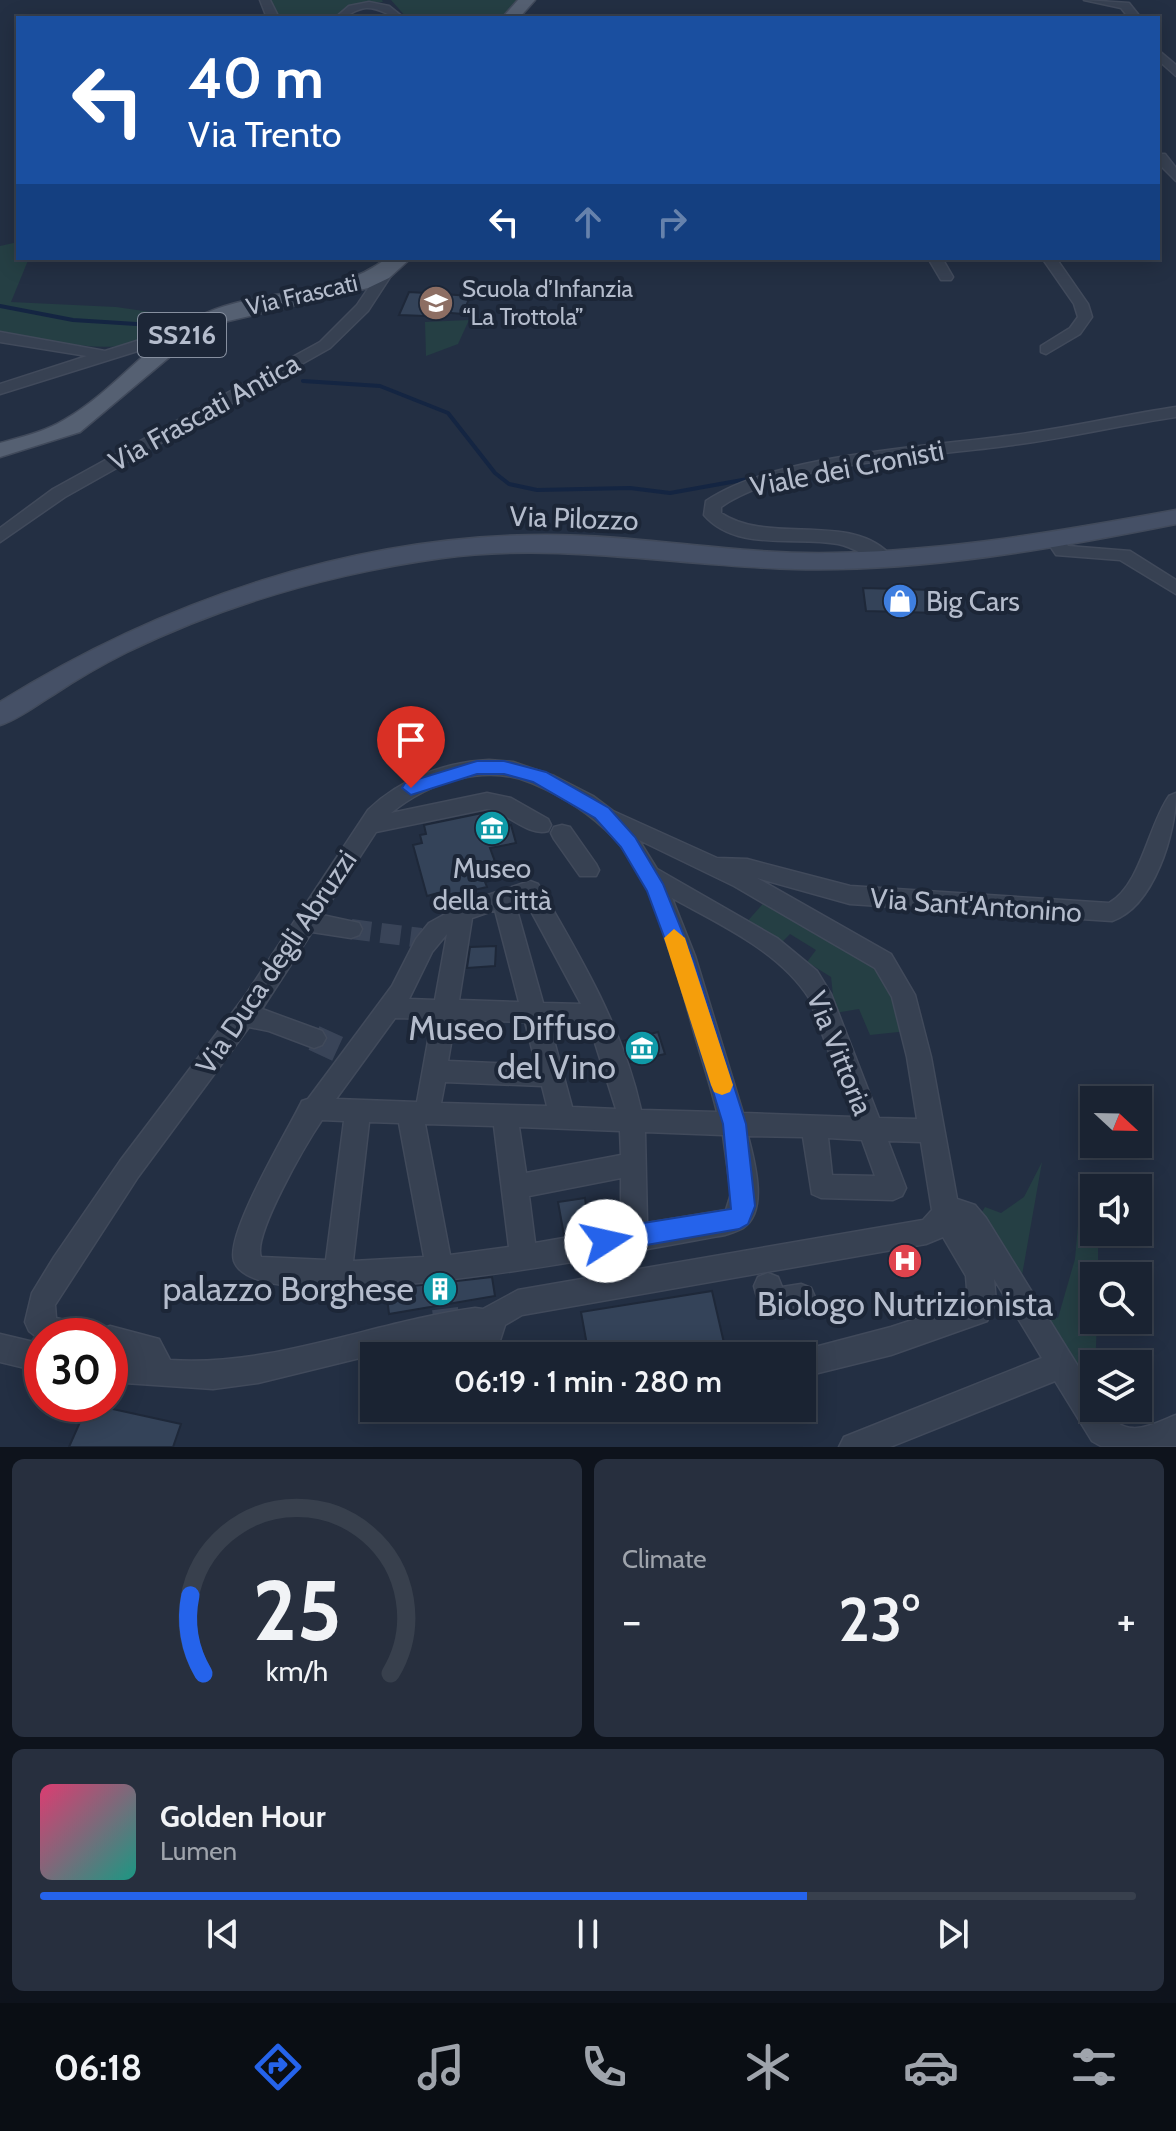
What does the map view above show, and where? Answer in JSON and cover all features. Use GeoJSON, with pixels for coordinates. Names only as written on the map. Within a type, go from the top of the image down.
{"type":"FeatureCollection","features":[{"type":"Feature","properties":{"kind":"main road"},"geometry":{"type":"LineString","coordinates":[[512,16],[527,0]]}},
{"type":"Feature","properties":{"kind":"main road","name":"Via Frascati"},"geometry":{"type":"LineString","coordinates":[[0,450],[60,432],[81,421],[197,325],[225,314],[353,285],[394,263]]}},
{"type":"Feature","properties":{"kind":"main road","name":"Via Pilozzo"},"geometry":{"type":"LineString","coordinates":[[0,715],[96,656],[158,627],[304,580],[399,558],[534,543],[801,561],[884,558],[1055,540],[1176,517]]}},
{"type":"Feature","properties":{"kind":"street"},"geometry":{"type":"LineString","coordinates":[[1089,0],[1125,5],[1133,16]]}},
{"type":"Feature","properties":{"kind":"street"},"geometry":{"type":"LineString","coordinates":[[343,16],[350,9],[366,5],[387,7],[396,16]]}},
{"type":"Feature","properties":{"kind":"street"},"geometry":{"type":"LineString","coordinates":[[1160,55],[1176,72]]}},
{"type":"Feature","properties":{"kind":"street"},"geometry":{"type":"LineString","coordinates":[[1160,158],[1176,177]]}},
{"type":"Feature","properties":{"kind":"street"},"geometry":{"type":"LineString","coordinates":[[936,260],[946,277]]}},
{"type":"Feature","properties":{"kind":"street"},"geometry":{"type":"LineString","coordinates":[[1046,349],[1075,331],[1085,317],[1081,304],[1050,260]]}},
{"type":"Feature","properties":{"kind":"street","name":"Via Frascati Antica"},"geometry":{"type":"LineString","coordinates":[[0,536],[59,493],[328,343],[363,308],[394,263]]}},
{"type":"Feature","properties":{"kind":"street"},"geometry":{"type":"LineString","coordinates":[[0,337],[104,355]]}},
{"type":"Feature","properties":{"kind":"street"},"geometry":{"type":"LineString","coordinates":[[0,389],[143,344],[171,344]]}},
{"type":"Feature","properties":{"kind":"street","name":"Viale dei Cronisti"},"geometry":{"type":"LineString","coordinates":[[884,558],[853,538],[765,533],[731,527],[713,515],[712,505],[735,490],[871,457],[1023,439],[1176,412]]}},
{"type":"Feature","properties":{"kind":"street"},"geometry":{"type":"LineString","coordinates":[[1055,540],[1062,551],[1124,555],[1176,588]]}},
{"type":"Feature","properties":{"kind":"street","name":"Via Duca degli Abruzzi"},"geometry":{"type":"LineString","coordinates":[[39,1318],[39,1310],[50,1286],[129,1169],[244,1016],[368,826],[386,804],[411,788],[450,774],[483,767],[511,769],[539,777],[602,813],[635,852],[648,874],[684,961],[734,1124],[743,1200],[739,1216],[725,1223],[634,1236]]}},
{"type":"Feature","properties":{"kind":"street"},"geometry":{"type":"LineString","coordinates":[[368,826],[487,801],[504,804],[540,825]]}},
{"type":"Feature","properties":{"kind":"street","name":"Via Sant'Antonino"},"geometry":{"type":"LineString","coordinates":[[712,865],[747,867],[850,895],[1105,913],[1123,908],[1133,899],[1165,816],[1176,801]]}},
{"type":"Feature","properties":{"kind":"street"},"geometry":{"type":"LineString","coordinates":[[602,813],[712,865],[883,961],[902,990],[933,1131],[945,1212],[982,1284],[984,1303],[977,1312],[891,1341],[816,1360]]}},
{"type":"Feature","properties":{"kind":"street"},"geometry":{"type":"LineString","coordinates":[[562,833],[588,870]]}},
{"type":"Feature","properties":{"kind":"street","name":"Via Vittoria"},"geometry":{"type":"LineString","coordinates":[[648,874],[786,956],[808,975],[817,988],[893,1188],[821,1186],[814,1127]]}},
{"type":"Feature","properties":{"kind":"street"},"geometry":{"type":"LineString","coordinates":[[530,890],[586,985],[632,1121],[634,1236],[440,1270],[338,1275],[262,1270],[248,1262],[246,1247],[263,1202],[311,1109],[409,979],[424,938],[462,914],[503,899],[530,890]]}},
{"type":"Feature","properties":{"kind":"street"},"geometry":{"type":"LineString","coordinates":[[503,899],[563,1118]]}},
{"type":"Feature","properties":{"kind":"street"},"geometry":{"type":"LineString","coordinates":[[440,1270],[419,1168],[419,1113],[435,1071],[462,914]]}},
{"type":"Feature","properties":{"kind":"street"},"geometry":{"type":"LineString","coordinates":[[307,922],[351,929]]}},
{"type":"Feature","properties":{"kind":"street"},"geometry":{"type":"LineString","coordinates":[[388,1008],[597,1014]]}},
{"type":"Feature","properties":{"kind":"street"},"geometry":{"type":"LineString","coordinates":[[244,1016],[271,1021],[314,1038]]}},
{"type":"Feature","properties":{"kind":"street"},"geometry":{"type":"LineString","coordinates":[[435,1071],[551,1076]]}},
{"type":"Feature","properties":{"kind":"street"},"geometry":{"type":"LineString","coordinates":[[311,1109],[933,1131]]}},
{"type":"Feature","properties":{"kind":"street"},"geometry":{"type":"LineString","coordinates":[[338,1275],[358,1111]]}},
{"type":"Feature","properties":{"kind":"street"},"geometry":{"type":"LineString","coordinates":[[510,1116],[514,1187],[524,1256]]}},
{"type":"Feature","properties":{"kind":"street"},"geometry":{"type":"LineString","coordinates":[[514,1187],[631,1165]]}},
{"type":"Feature","properties":{"kind":"street"},"geometry":{"type":"LineString","coordinates":[[128,1370],[227,1374],[349,1345],[479,1335],[493,1317],[518,1303],[926,1232],[945,1212],[962,1212],[974,1222],[1094,1422],[1117,1445],[1147,1445],[1176,1429]]}},
{"type":"Feature","properties":{"kind":"street"},"geometry":{"type":"LineString","coordinates":[[768,1286],[771,1302],[801,1297]]}},
{"type":"Feature","properties":{"kind":"street"},"geometry":{"type":"LineString","coordinates":[[128,1344],[149,1349],[161,1373]]}},
{"type":"Feature","properties":{"kind":"street"},"geometry":{"type":"LineString","coordinates":[[0,1348],[24,1354]]}},
{"type":"Feature","properties":{"kind":"street"},"geometry":{"type":"LineString","coordinates":[[854,1447],[921,1423],[1060,1365]]}},
{"type":"Feature","properties":{"kind":"green space"},"geometry":{"type":"Polygon","coordinates":[[[271,0],[383,2],[351,6],[338,16],[278,16],[271,0]]]}},
{"type":"Feature","properties":{"kind":"green space"},"geometry":{"type":"Polygon","coordinates":[[[391,0],[521,0],[505,16],[405,16],[391,0]]]}},
{"type":"Feature","properties":{"kind":"green space"},"geometry":{"type":"Polygon","coordinates":[[[16,242],[16,260],[28,260],[11,302],[116,307],[192,318],[169,333],[146,342],[123,346],[75,345],[0,332],[0,246],[16,242]]]}},
{"type":"Feature","properties":{"kind":"green space"},"geometry":{"type":"Polygon","coordinates":[[[469,320],[458,344],[426,356],[425,322],[469,320]]]}},
{"type":"Feature","properties":{"kind":"green space"},"geometry":{"type":"Polygon","coordinates":[[[767,899],[875,958],[908,1031],[870,1035],[859,1009],[835,1013],[831,977],[807,962],[816,950],[790,934],[779,945],[745,924],[767,899]]]}},
{"type":"Feature","properties":{"kind":"green space"},"geometry":{"type":"Polygon","coordinates":[[[1042,1162],[1021,1281],[980,1215],[985,1207],[1001,1213],[1024,1197],[1042,1162]]]}},
{"type":"Feature","properties":{"kind":"green space"},"geometry":{"type":"Polygon","coordinates":[[[1080,1202],[1080,1246],[1098,1246],[1098,1262],[1080,1262],[1080,1334],[1096,1334],[1096,1350],[1080,1350],[1080,1376],[1045,1322],[1047,1314],[1058,1318],[1075,1259],[1080,1202]]]}},
{"type":"Feature","properties":{"kind":"building","name":"Scuola d’Infanzia “La Trottola”"},"geometry":{"type":"Polygon","coordinates":[[[409,292],[470,296],[463,314],[427,311],[425,316],[399,315],[409,292]]]}},
{"type":"Feature","properties":{"kind":"building","name":"Big Cars"},"geometry":{"type":"Polygon","coordinates":[[[863,588],[934,590],[938,613],[866,611],[863,588]]]}},
{"type":"Feature","properties":{"kind":"building"},"geometry":{"type":"Polygon","coordinates":[[[487,812],[504,819],[506,826],[511,825],[516,843],[490,848],[501,878],[485,882],[487,887],[443,897],[442,892],[427,896],[413,845],[422,843],[420,835],[426,834],[424,825],[487,812]]]}},
{"type":"Feature","properties":{"kind":"building"},"geometry":{"type":"Polygon","coordinates":[[[496,946],[495,966],[467,968],[470,947],[496,946]]]}},
{"type":"Feature","properties":{"kind":"building","name":"Museo Diffuso del Vino"},"geometry":{"type":"Polygon","coordinates":[[[658,1032],[665,1054],[630,1062],[623,1041],[658,1032]]]}},
{"type":"Feature","properties":{"kind":"building"},"geometry":{"type":"Polygon","coordinates":[[[585,1198],[589,1230],[564,1235],[558,1202],[585,1198]]]}},
{"type":"Feature","properties":{"kind":"building","name":"palazzo Borghese"},"geometry":{"type":"Polygon","coordinates":[[[492,1277],[495,1296],[389,1314],[386,1289],[492,1277]]]}},
{"type":"Feature","properties":{"kind":"building"},"geometry":{"type":"Polygon","coordinates":[[[712,1291],[724,1342],[586,1342],[581,1312],[712,1291]]]}},
{"type":"Feature","properties":{"kind":"building"},"geometry":{"type":"Polygon","coordinates":[[[128,1413],[181,1424],[173,1447],[69,1447],[80,1422],[128,1422],[128,1413]]]}},
{"type":"Feature","properties":{"kind":"waterway"},"geometry":{"type":"LineString","coordinates":[[0,306],[73,320],[168,326]]}},
{"type":"Feature","properties":{"kind":"waterway"},"geometry":{"type":"LineString","coordinates":[[303,381],[380,386],[448,413],[495,473],[509,484],[537,490],[630,488],[670,493],[759,477]]}},
{"type":"Feature","properties":{"kind":"tunnel"},"geometry":{"type":"LineString","coordinates":[[351,929],[421,938]]}},
{"type":"Feature","properties":{"kind":"tunnel"},"geometry":{"type":"LineString","coordinates":[[314,1038],[351,1055]]}},
{"type":"Feature","properties":{"kind":"tunnel"},"geometry":{"type":"LineString","coordinates":[[440,1270],[447,1324]]}},
{"type":"Feature","properties":{"kind":"slow traffic"},"geometry":{"type":"LineString","coordinates":[[674,938],[722,1085]]}},
{"type":"Feature","properties":{"kind":"place","name":"Scuola d’Infanzia “La Trottola”"},"geometry":{"type":"Point","coordinates":[436,303]}},
{"type":"Feature","properties":{"kind":"place","name":"Big Cars"},"geometry":{"type":"Point","coordinates":[900,601]}},
{"type":"Feature","properties":{"kind":"place","name":"Museo della Città"},"geometry":{"type":"Point","coordinates":[492,828]}},
{"type":"Feature","properties":{"kind":"place","name":"Museo Diffuso del Vino"},"geometry":{"type":"Point","coordinates":[642,1048]}},
{"type":"Feature","properties":{"kind":"place","name":"Biologo Nutrizionista"},"geometry":{"type":"Point","coordinates":[905,1261]}},
{"type":"Feature","properties":{"kind":"place","name":"palazzo Borghese"},"geometry":{"type":"Point","coordinates":[440,1289]}},
{"type":"Feature","properties":{"kind":"route"},"geometry":{"type":"LineString","coordinates":[[411,788],[477,767],[504,767],[539,777],[602,813],[628,842],[656,890],[684,961],[734,1124],[743,1206],[739,1216],[730,1222],[606,1241]]}}]}
